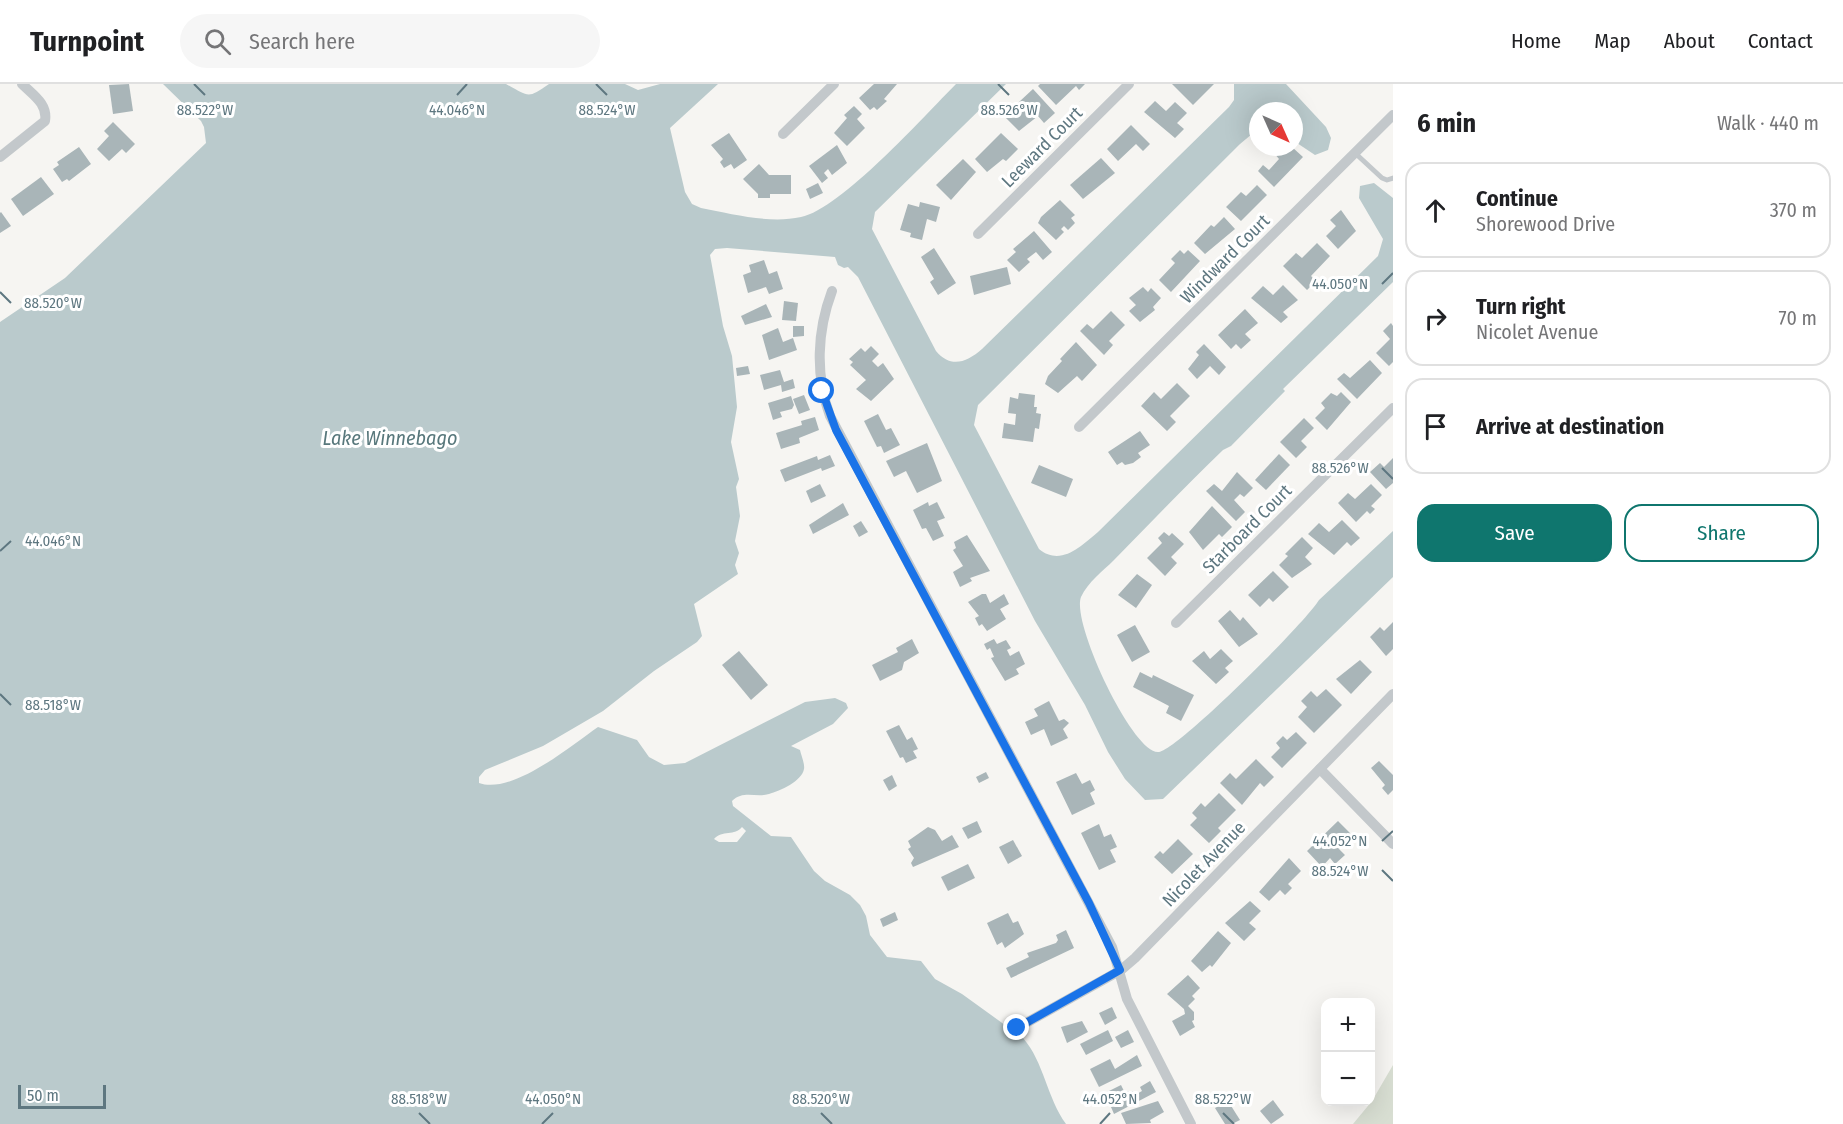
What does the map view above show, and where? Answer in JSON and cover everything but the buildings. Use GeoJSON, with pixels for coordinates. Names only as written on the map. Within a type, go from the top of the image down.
{"type":"FeatureCollection","features":[{"type":"Feature","properties":{"kind":"street"},"geometry":{"type":"LineString","coordinates":[[0,156],[42,126],[46,115],[42,104],[22,84]]}},
{"type":"Feature","properties":{"kind":"street"},"geometry":{"type":"LineString","coordinates":[[783,134],[834,84]]}},
{"type":"Feature","properties":{"kind":"street","name":"Leeward Court"},"geometry":{"type":"LineString","coordinates":[[978,234],[1129,84]]}},
{"type":"Feature","properties":{"kind":"street","name":"Windward Court"},"geometry":{"type":"LineString","coordinates":[[1079,427],[1393,115]]}},
{"type":"Feature","properties":{"kind":"street"},"geometry":{"type":"LineString","coordinates":[[832,291],[824,312],[820,354],[822,391],[830,416],[1089,903],[1120,970],[1127,999],[1191,1124]]}},
{"type":"Feature","properties":{"kind":"street","name":"Starboard Court"},"geometry":{"type":"LineString","coordinates":[[1176,623],[1393,408]]}},
{"type":"Feature","properties":{"kind":"street","name":"Nicolet Avenue"},"geometry":{"type":"LineString","coordinates":[[1017,1028],[1120,970],[1393,694]]}},
{"type":"Feature","properties":{"kind":"street"},"geometry":{"type":"LineString","coordinates":[[1320,768],[1393,844]]}},
{"type":"Feature","properties":{"kind":"lane"},"geometry":{"type":"LineString","coordinates":[[1355,153],[1382,178],[1387,180],[1393,178]]}},
{"type":"Feature","properties":{"kind":"shaded area"},"geometry":{"type":"Polygon","coordinates":[[[1393,1065],[1393,1124],[1353,1124],[1368,1106],[1375,1106],[1375,1096],[1393,1065]]]}},
{"type":"Feature","properties":{"kind":"water","name":"Lake Winnebago"},"geometry":{"type":"Polygon","coordinates":[[[163,84],[506,84],[524,94],[532,94],[549,84],[625,84],[638,90],[660,84],[718,84],[670,128],[685,192],[692,204],[701,208],[751,217],[789,219],[818,210],[838,197],[882,160],[956,84],[1006,84],[875,212],[872,229],[936,351],[947,360],[959,362],[982,349],[1229,107],[1234,100],[1234,84],[1286,84],[1303,102],[1249,102],[1249,136],[978,405],[974,425],[1039,549],[1055,556],[1078,548],[1098,532],[1378,256],[1383,239],[1359,198],[1360,186],[1374,183],[1393,198],[1393,282],[1283,389],[1285,391],[1231,446],[1223,450],[1181,491],[1096,577],[1081,597],[1080,611],[1085,633],[1107,686],[1135,733],[1148,748],[1159,752],[1171,746],[1215,709],[1292,632],[1319,600],[1393,531],[1393,577],[1163,799],[1145,800],[1125,779],[1108,752],[1085,705],[1035,621],[858,277],[848,267],[838,265],[835,257],[727,248],[715,249],[710,255],[723,326],[732,356],[737,407],[731,442],[739,479],[736,487],[740,516],[735,541],[739,553],[735,565],[738,574],[694,604],[702,636],[697,642],[654,671],[603,711],[543,746],[485,770],[479,777],[479,783],[492,785],[524,776],[541,767],[598,727],[637,740],[649,757],[664,765],[685,763],[805,702],[835,698],[846,703],[848,708],[833,724],[791,746],[800,750],[803,762],[804,769],[799,778],[774,793],[745,795],[736,798],[732,801],[733,806],[771,836],[791,837],[814,871],[825,881],[850,895],[860,905],[866,916],[870,935],[887,957],[921,961],[935,979],[962,994],[1023,1038],[1036,1058],[1054,1103],[1066,1124],[0,1124],[0,322],[65,278],[206,143],[201,121],[163,84]],[[742,827],[714,839],[719,842],[737,842],[746,831],[742,827]]]}},
{"type":"Feature","properties":{"kind":"water","name":"Lake Winnebago"},"geometry":{"type":"Polygon","coordinates":[[[1303,102],[1326,127],[1331,138],[1328,150],[1315,155],[1303,147],[1303,102]]]}},
{"type":"Feature","properties":{"kind":"route"},"geometry":{"type":"LineString","coordinates":[[822,391],[836,430],[1089,903],[1112,947],[1120,970],[1017,1028]]}}]}
